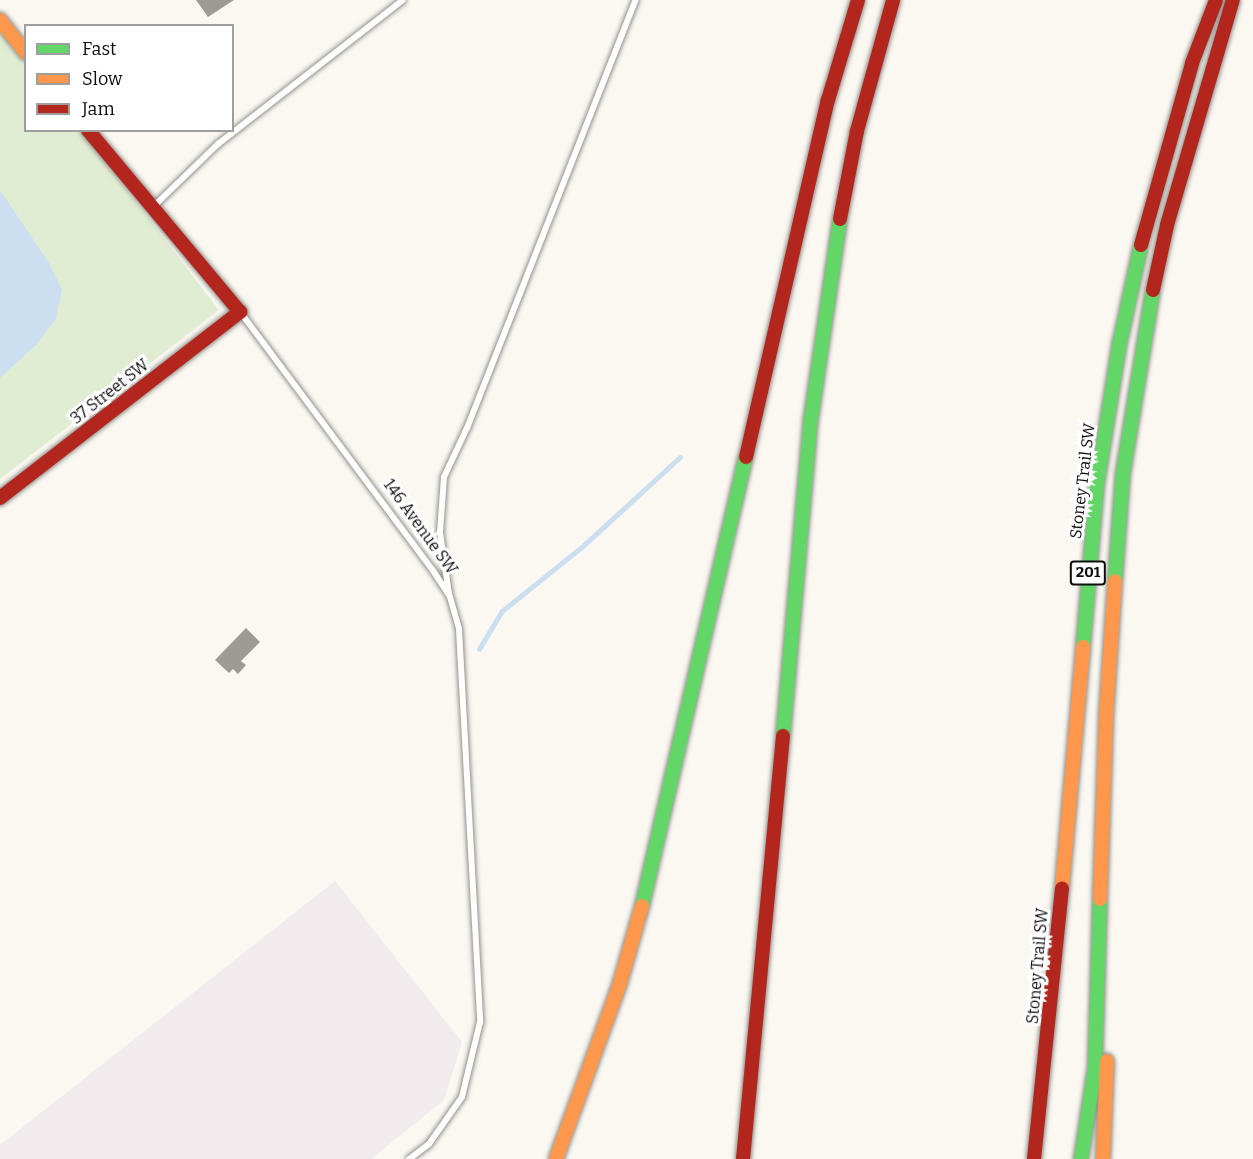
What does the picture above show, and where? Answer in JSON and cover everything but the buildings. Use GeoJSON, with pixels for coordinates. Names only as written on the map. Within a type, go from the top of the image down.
{"type":"FeatureCollection","features":[{"type":"Feature","properties":{"kind":"main road"},"geometry":{"type":"LineString","coordinates":[[556,1156],[620,983],[645,897],[828,100],[858,0]]}},
{"type":"Feature","properties":{"kind":"main road"},"geometry":{"type":"LineString","coordinates":[[743,1159],[813,407],[831,267],[855,143],[892,0]]}},
{"type":"Feature","properties":{"kind":"main road","name":"Stoney Trail SW"},"geometry":{"type":"LineString","coordinates":[[1034,1159],[1053,990],[1095,506],[1106,426],[1149,206],[1192,63],[1216,0]]}},
{"type":"Feature","properties":{"kind":"main road"},"geometry":{"type":"LineString","coordinates":[[1081,1159],[1095,1068],[1102,805],[1116,557],[1135,388],[1167,225],[1233,0]]}},
{"type":"Feature","properties":{"kind":"main road"},"geometry":{"type":"LineString","coordinates":[[0,20],[24,50]]}},
{"type":"Feature","properties":{"kind":"main road","name":"146 Avenue SW"},"geometry":{"type":"LineString","coordinates":[[90,132],[240,312]]}},
{"type":"Feature","properties":{"kind":"main road","name":"37 Street SW"},"geometry":{"type":"LineString","coordinates":[[0,498],[240,312]]}},
{"type":"Feature","properties":{"kind":"main road"},"geometry":{"type":"LineString","coordinates":[[1102,805],[1110,965],[1102,1159]]}},
{"type":"Feature","properties":{"kind":"lane"},"geometry":{"type":"LineString","coordinates":[[234,132],[403,0]]}},
{"type":"Feature","properties":{"kind":"lane"},"geometry":{"type":"LineString","coordinates":[[450,597],[440,532],[444,477],[467,428],[636,0]]}},
{"type":"Feature","properties":{"kind":"lane"},"geometry":{"type":"LineString","coordinates":[[152,208],[233,132]]}},
{"type":"Feature","properties":{"kind":"lane","name":"146 Avenue SW"},"geometry":{"type":"LineString","coordinates":[[240,312],[450,597],[459,629],[480,1022],[462,1097],[429,1144],[410,1159]]}},
{"type":"Feature","properties":{"kind":"shaded area"},"geometry":{"type":"Polygon","coordinates":[[[335,881],[462,1042],[444,1100],[371,1159],[0,1159],[0,1145],[335,881]]]}},
{"type":"Feature","properties":{"kind":"green space"},"geometry":{"type":"Polygon","coordinates":[[[0,25],[24,58],[24,132],[82,132],[219,310],[0,479],[0,25]]]}},
{"type":"Feature","properties":{"kind":"water"},"geometry":{"type":"Polygon","coordinates":[[[0,190],[49,263],[62,289],[56,319],[37,344],[0,378],[0,190]]]}},
{"type":"Feature","properties":{"kind":"waterway"},"geometry":{"type":"LineString","coordinates":[[479,649],[502,611],[584,545],[680,457]]}},
{"type":"Feature","properties":{"kind":"traffic: fast"},"geometry":{"type":"LineString","coordinates":[[783,736],[811,418],[840,219]]}},
{"type":"Feature","properties":{"kind":"traffic: fast"},"geometry":{"type":"LineString","coordinates":[[1083,647],[1097,484],[1119,346],[1141,245]]}},
{"type":"Feature","properties":{"kind":"traffic: fast"},"geometry":{"type":"LineString","coordinates":[[1115,581],[1123,473],[1153,290]]}},
{"type":"Feature","properties":{"kind":"traffic: fast"},"geometry":{"type":"LineString","coordinates":[[642,906],[746,457]]}},
{"type":"Feature","properties":{"kind":"traffic: fast"},"geometry":{"type":"LineString","coordinates":[[1081,1159],[1095,1068],[1100,899]]}},
{"type":"Feature","properties":{"kind":"traffic: slow"},"geometry":{"type":"LineString","coordinates":[[0,20],[24,50]]}},
{"type":"Feature","properties":{"kind":"traffic: slow"},"geometry":{"type":"LineString","coordinates":[[1100,899],[1106,716],[1115,581]]}},
{"type":"Feature","properties":{"kind":"traffic: slow"},"geometry":{"type":"LineString","coordinates":[[1062,888],[1083,647]]}},
{"type":"Feature","properties":{"kind":"traffic: slow"},"geometry":{"type":"LineString","coordinates":[[556,1159],[620,983],[642,906]]}},
{"type":"Feature","properties":{"kind":"traffic: slow"},"geometry":{"type":"LineString","coordinates":[[1103,1159],[1107,1061]]}},
{"type":"Feature","properties":{"kind":"traffic: jam"},"geometry":{"type":"LineString","coordinates":[[746,457],[828,100],[858,0]]}},
{"type":"Feature","properties":{"kind":"traffic: jam"},"geometry":{"type":"LineString","coordinates":[[840,219],[857,131],[893,0]]}},
{"type":"Feature","properties":{"kind":"traffic: jam"},"geometry":{"type":"LineString","coordinates":[[1141,245],[1192,63],[1216,0]]}},
{"type":"Feature","properties":{"kind":"traffic: jam"},"geometry":{"type":"LineString","coordinates":[[1153,290],[1167,225],[1233,0]]}},
{"type":"Feature","properties":{"kind":"traffic: jam"},"geometry":{"type":"LineString","coordinates":[[0,498],[240,312],[90,132]]}},
{"type":"Feature","properties":{"kind":"traffic: jam"},"geometry":{"type":"LineString","coordinates":[[743,1159],[783,736]]}},
{"type":"Feature","properties":{"kind":"traffic: jam"},"geometry":{"type":"LineString","coordinates":[[1034,1159],[1062,888]]}}]}
